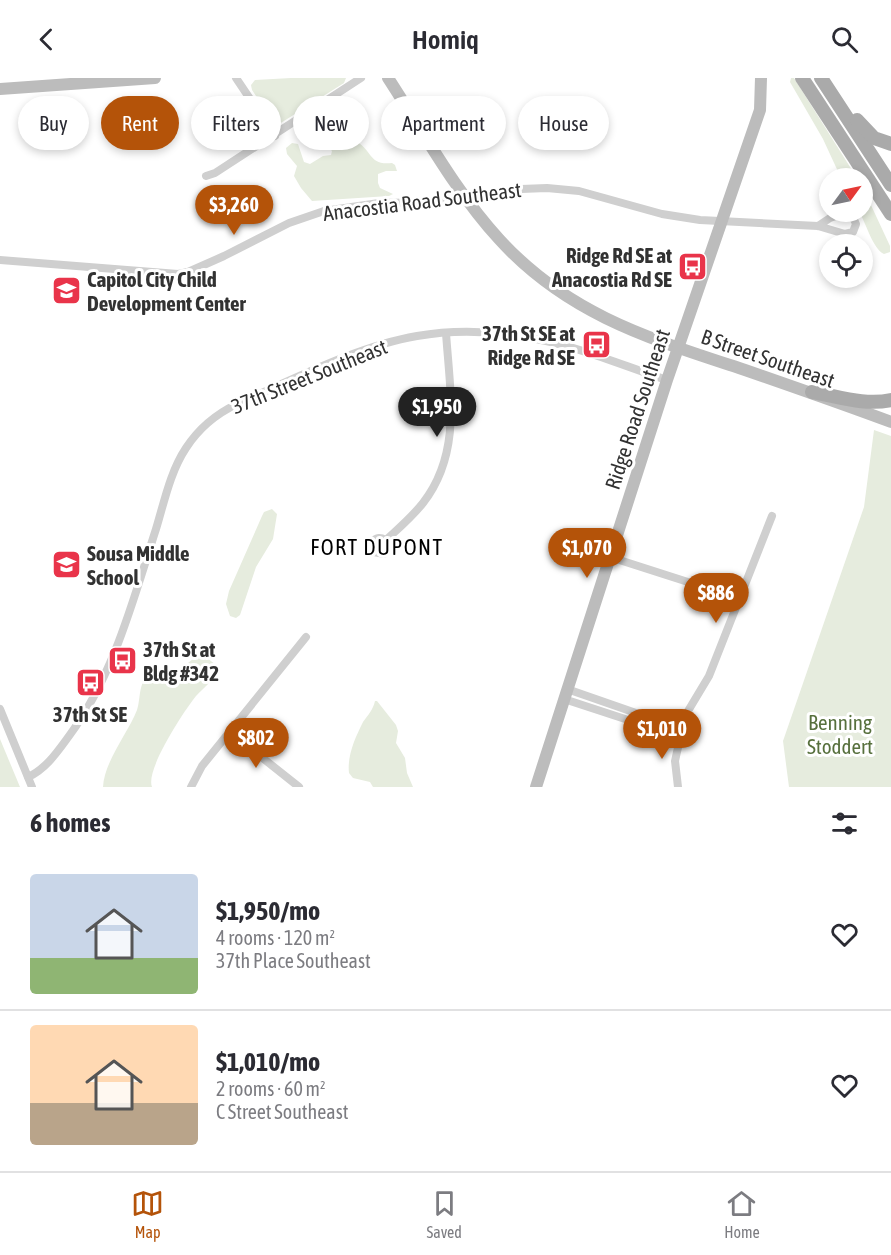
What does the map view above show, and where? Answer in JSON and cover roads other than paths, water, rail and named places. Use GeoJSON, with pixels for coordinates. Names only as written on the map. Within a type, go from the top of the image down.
{"type":"FeatureCollection","features":[{"type":"Feature","properties":{"kind":"main road"},"geometry":{"type":"LineString","coordinates":[[0,84],[156,78]]}},
{"type":"Feature","properties":{"kind":"main road","name":"B Street Southeast"},"geometry":{"type":"LineString","coordinates":[[388,78],[465,197],[505,245],[537,275],[565,296],[594,314],[630,330],[812,392],[891,422]]}},
{"type":"Feature","properties":{"kind":"main road","name":"Ridge Road Southeast"},"geometry":{"type":"LineString","coordinates":[[536,787],[667,380],[760,110],[761,78]]}},
{"type":"Feature","properties":{"kind":"main road"},"geometry":{"type":"LineString","coordinates":[[802,78],[861,168]]}},
{"type":"Feature","properties":{"kind":"main road"},"geometry":{"type":"LineString","coordinates":[[822,78],[864,129],[874,138],[891,144]]}},
{"type":"Feature","properties":{"kind":"main road"},"geometry":{"type":"LineString","coordinates":[[822,78],[891,185]]}},
{"type":"Feature","properties":{"kind":"main road"},"geometry":{"type":"LineString","coordinates":[[0,89],[84,79]]}},
{"type":"Feature","properties":{"kind":"main road"},"geometry":{"type":"LineString","coordinates":[[873,187],[891,214]]}},
{"type":"Feature","properties":{"kind":"main road"},"geometry":{"type":"LineString","coordinates":[[873,189],[891,223]]}},
{"type":"Feature","properties":{"kind":"main road"},"geometry":{"type":"LineString","coordinates":[[812,392],[865,401],[891,400]]}},
{"type":"Feature","properties":{"kind":"street"},"geometry":{"type":"LineString","coordinates":[[236,78],[248,96]]}},
{"type":"Feature","properties":{"kind":"street"},"geometry":{"type":"LineString","coordinates":[[281,132],[361,78]]}},
{"type":"Feature","properties":{"kind":"street"},"geometry":{"type":"LineString","coordinates":[[206,176],[252,150]]}},
{"type":"Feature","properties":{"kind":"street","name":"Anacostia Road Southeast"},"geometry":{"type":"LineString","coordinates":[[0,260],[178,274],[224,256],[289,223],[324,211],[370,204],[424,203],[520,189],[570,190],[604,196],[662,214],[721,222],[818,226]]}},
{"type":"Feature","properties":{"kind":"street","name":"37th Street Southeast"},"geometry":{"type":"LineString","coordinates":[[28,777],[43,768],[58,751],[97,691],[114,654],[177,463],[190,441],[203,426],[220,413],[360,352],[402,339],[446,333],[480,332],[536,339],[566,346],[667,380]]}},
{"type":"Feature","properties":{"kind":"street"},"geometry":{"type":"LineString","coordinates":[[387,540],[423,503],[439,476],[446,456],[452,424],[446,333]]}},
{"type":"Feature","properties":{"kind":"street"},"geometry":{"type":"LineString","coordinates":[[678,787],[675,761],[685,716],[709,676],[772,516]]}},
{"type":"Feature","properties":{"kind":"street"},"geometry":{"type":"LineString","coordinates":[[610,557],[741,599]]}},
{"type":"Feature","properties":{"kind":"street"},"geometry":{"type":"LineString","coordinates":[[191,787],[202,766],[306,637]]}},
{"type":"Feature","properties":{"kind":"street"},"geometry":{"type":"LineString","coordinates":[[565,694],[681,733]]}},
{"type":"Feature","properties":{"kind":"street"},"geometry":{"type":"LineString","coordinates":[[0,709],[32,787]]}},
{"type":"Feature","properties":{"kind":"street"},"geometry":{"type":"LineString","coordinates":[[230,732],[299,787]]}},
{"type":"Feature","properties":{"kind":"place","name":"Ridge Rd SE at Anacostia Rd SE"},"geometry":{"type":"Point","coordinates":[693,267]}},
{"type":"Feature","properties":{"kind":"place","name":"Capitol City Child Development Center"},"geometry":{"type":"Point","coordinates":[66,291]}},
{"type":"Feature","properties":{"kind":"place","name":"37th St SE at Ridge Rd SE"},"geometry":{"type":"Point","coordinates":[596,345]}},
{"type":"Feature","properties":{"kind":"place","name":"Sousa Middle School"},"geometry":{"type":"Point","coordinates":[66,565]}},
{"type":"Feature","properties":{"kind":"place","name":"37th St at Bldg #342"},"geometry":{"type":"Point","coordinates":[122,661]}},
{"type":"Feature","properties":{"kind":"place","name":"37th St SE"},"geometry":{"type":"Point","coordinates":[90,683]}},
{"type":"Feature","properties":{"kind":"district","name":"FORT DUPONT"},"geometry":{"type":"Point","coordinates":[377,547]}},
{"type":"Feature","properties":{"kind":"park label","name":"Benning Stoddert"},"geometry":{"type":"Point","coordinates":[840,734]}}]}
